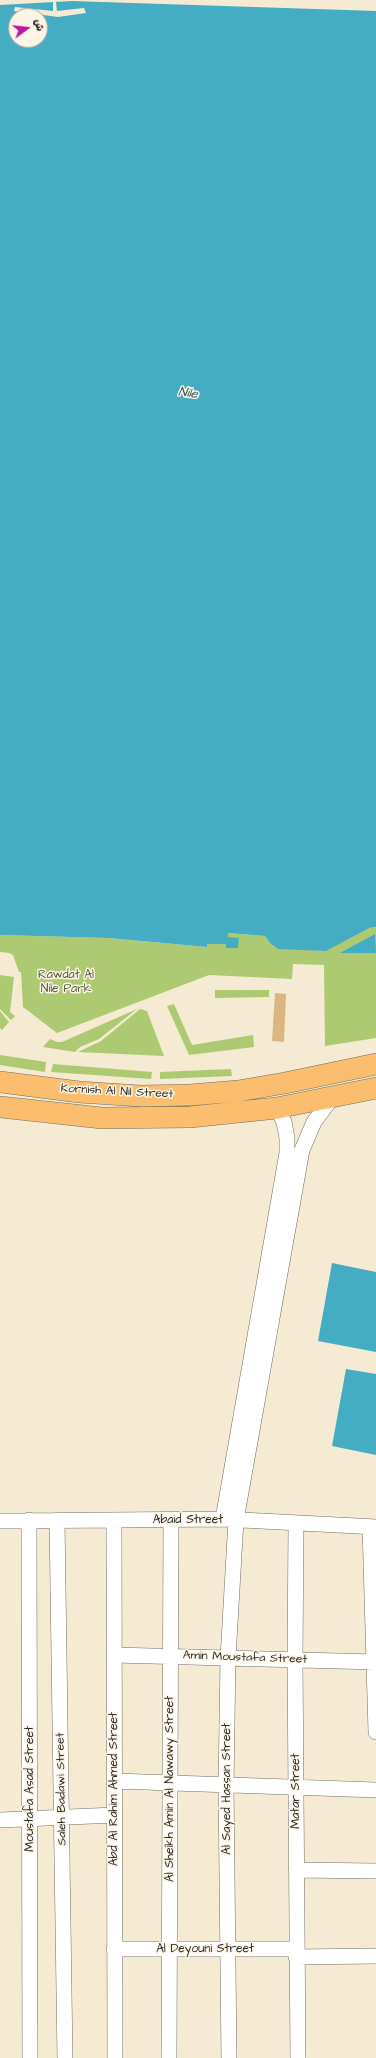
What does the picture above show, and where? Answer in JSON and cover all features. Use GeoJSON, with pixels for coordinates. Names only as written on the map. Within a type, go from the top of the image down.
{"type":"FeatureCollection","features":[{"type":"Feature","properties":{"kind":"highway","name":"Kornish Al Nil Street"},"geometry":{"type":"LineString","coordinates":[[0,1082],[79,1092],[141,1096],[190,1095],[238,1091],[286,1083],[376,1064]]}},
{"type":"Feature","properties":{"kind":"highway","name":"Kornish Al Nil Street"},"geometry":{"type":"LineString","coordinates":[[0,1107],[102,1118],[146,1119],[233,1114],[332,1098],[376,1088]]}},
{"type":"Feature","properties":{"kind":"street"},"geometry":{"type":"LineString","coordinates":[[230,1520],[302,1150],[314,1122],[332,1098]]}},
{"type":"Feature","properties":{"kind":"street"},"geometry":{"type":"LineString","coordinates":[[230,1520],[287,1153],[287,1138],[284,1122],[277,1108]]}},
{"type":"Feature","properties":{"kind":"street","name":"Abaid Street"},"geometry":{"type":"LineString","coordinates":[[0,1521],[171,1519],[230,1520],[373,1527]]}},
{"type":"Feature","properties":{"kind":"street","name":"Al Sheikh Amin Al Nawawy Street"},"geometry":{"type":"LineString","coordinates":[[169,2058],[171,1519]]}},
{"type":"Feature","properties":{"kind":"street","name":"Moustafa Asad Street"},"geometry":{"type":"LineString","coordinates":[[29,1520],[30,2058]]}},
{"type":"Feature","properties":{"kind":"street","name":"Saleh Badawi Street"},"geometry":{"type":"LineString","coordinates":[[57,1520],[65,2058]]}},
{"type":"Feature","properties":{"kind":"street","name":"Abd Al Rahim Ahmed Street"},"geometry":{"type":"LineString","coordinates":[[114,1520],[115,2058]]}},
{"type":"Feature","properties":{"kind":"street","name":"Al Sayed Hassan Street"},"geometry":{"type":"LineString","coordinates":[[229,2058],[226,1784],[230,1520]]}},
{"type":"Feature","properties":{"kind":"street","name":"Matar Street"},"geometry":{"type":"LineString","coordinates":[[296,1524],[296,1953],[298,2058]]}},
{"type":"Feature","properties":{"kind":"street"},"geometry":{"type":"LineString","coordinates":[[373,1527],[376,1732]]}},
{"type":"Feature","properties":{"kind":"street","name":"Amin Moustafa Street"},"geometry":{"type":"LineString","coordinates":[[114,1655],[170,1655],[375,1662]]}},
{"type":"Feature","properties":{"kind":"street"},"geometry":{"type":"LineString","coordinates":[[115,1781],[376,1790]]}},
{"type":"Feature","properties":{"kind":"street"},"geometry":{"type":"LineString","coordinates":[[0,1820],[115,1814]]}},
{"type":"Feature","properties":{"kind":"street"},"geometry":{"type":"LineString","coordinates":[[296,1870],[376,1871]]}},
{"type":"Feature","properties":{"kind":"street","name":"Al Deyouni Street"},"geometry":{"type":"LineString","coordinates":[[114,1949],[228,1949],[376,1956]]}},
{"type":"Feature","properties":{"kind":"green space","name":"Rawdat Al Nile Park"},"geometry":{"type":"Polygon","coordinates":[[[376,927],[376,1038],[325,1046],[324,965],[293,964],[292,979],[209,975],[57,1033],[23,1007],[21,972],[19,972],[13,955],[0,952],[0,935],[109,938],[207,947],[207,944],[226,944],[228,933],[265,936],[270,943],[376,927]]]}},
{"type":"Feature","properties":{"kind":"green space"},"geometry":{"type":"Polygon","coordinates":[[[0,975],[14,977],[10,1012],[15,1016],[11,1020],[0,1009],[0,975]]]}},
{"type":"Feature","properties":{"kind":"green space"},"geometry":{"type":"Polygon","coordinates":[[[215,990],[269,990],[269,997],[215,998],[215,990]]]}},
{"type":"Feature","properties":{"kind":"green space"},"geometry":{"type":"Polygon","coordinates":[[[174,1004],[192,1045],[253,1035],[254,1047],[189,1055],[167,1006],[174,1004]]]}},
{"type":"Feature","properties":{"kind":"green space"},"geometry":{"type":"Polygon","coordinates":[[[137,1009],[99,1039],[80,1047],[75,1052],[43,1047],[50,1039],[57,1042],[62,1042],[137,1009]]]}},
{"type":"Feature","properties":{"kind":"green space"},"geometry":{"type":"Polygon","coordinates":[[[140,1009],[147,1011],[164,1056],[78,1052],[101,1041],[140,1009]]]}},
{"type":"Feature","properties":{"kind":"green space"},"geometry":{"type":"Polygon","coordinates":[[[0,1011],[9,1022],[2,1030],[0,1028],[0,1011]]]}},
{"type":"Feature","properties":{"kind":"green space"},"geometry":{"type":"Polygon","coordinates":[[[0,1055],[46,1062],[45,1072],[0,1065],[0,1055]]]}},
{"type":"Feature","properties":{"kind":"green space"},"geometry":{"type":"Polygon","coordinates":[[[53,1064],[152,1072],[151,1079],[51,1072],[53,1064]]]}},
{"type":"Feature","properties":{"kind":"green space"},"geometry":{"type":"Polygon","coordinates":[[[231,1069],[232,1076],[160,1079],[160,1072],[231,1069]]]}},
{"type":"Feature","properties":{"kind":"water","name":"Nile"},"geometry":{"type":"Polygon","coordinates":[[[72,1],[376,11],[376,927],[369,928],[326,951],[278,949],[270,943],[265,936],[228,933],[228,937],[239,938],[238,948],[226,948],[226,944],[207,944],[207,947],[109,938],[0,935],[0,5],[72,1]]]}},
{"type":"Feature","properties":{"kind":"water"},"geometry":{"type":"Polygon","coordinates":[[[375,934],[376,953],[340,953],[375,934]]]}},
{"type":"Feature","properties":{"kind":"water"},"geometry":{"type":"Polygon","coordinates":[[[332,1263],[376,1272],[376,1352],[318,1341],[332,1263]]]}},
{"type":"Feature","properties":{"kind":"water"},"geometry":{"type":"Polygon","coordinates":[[[346,1369],[376,1374],[376,1455],[332,1446],[346,1369]]]}},
{"type":"Feature","properties":{"kind":"pier"},"geometry":{"type":"Polygon","coordinates":[[[53,2],[56,2],[57,11],[84,8],[86,13],[58,17],[48,16],[48,10],[53,11],[53,2]]]}},
{"type":"Feature","properties":{"kind":"building"},"geometry":{"type":"Polygon","coordinates":[[[275,993],[286,994],[284,1042],[272,1041],[275,993]]]}}]}
